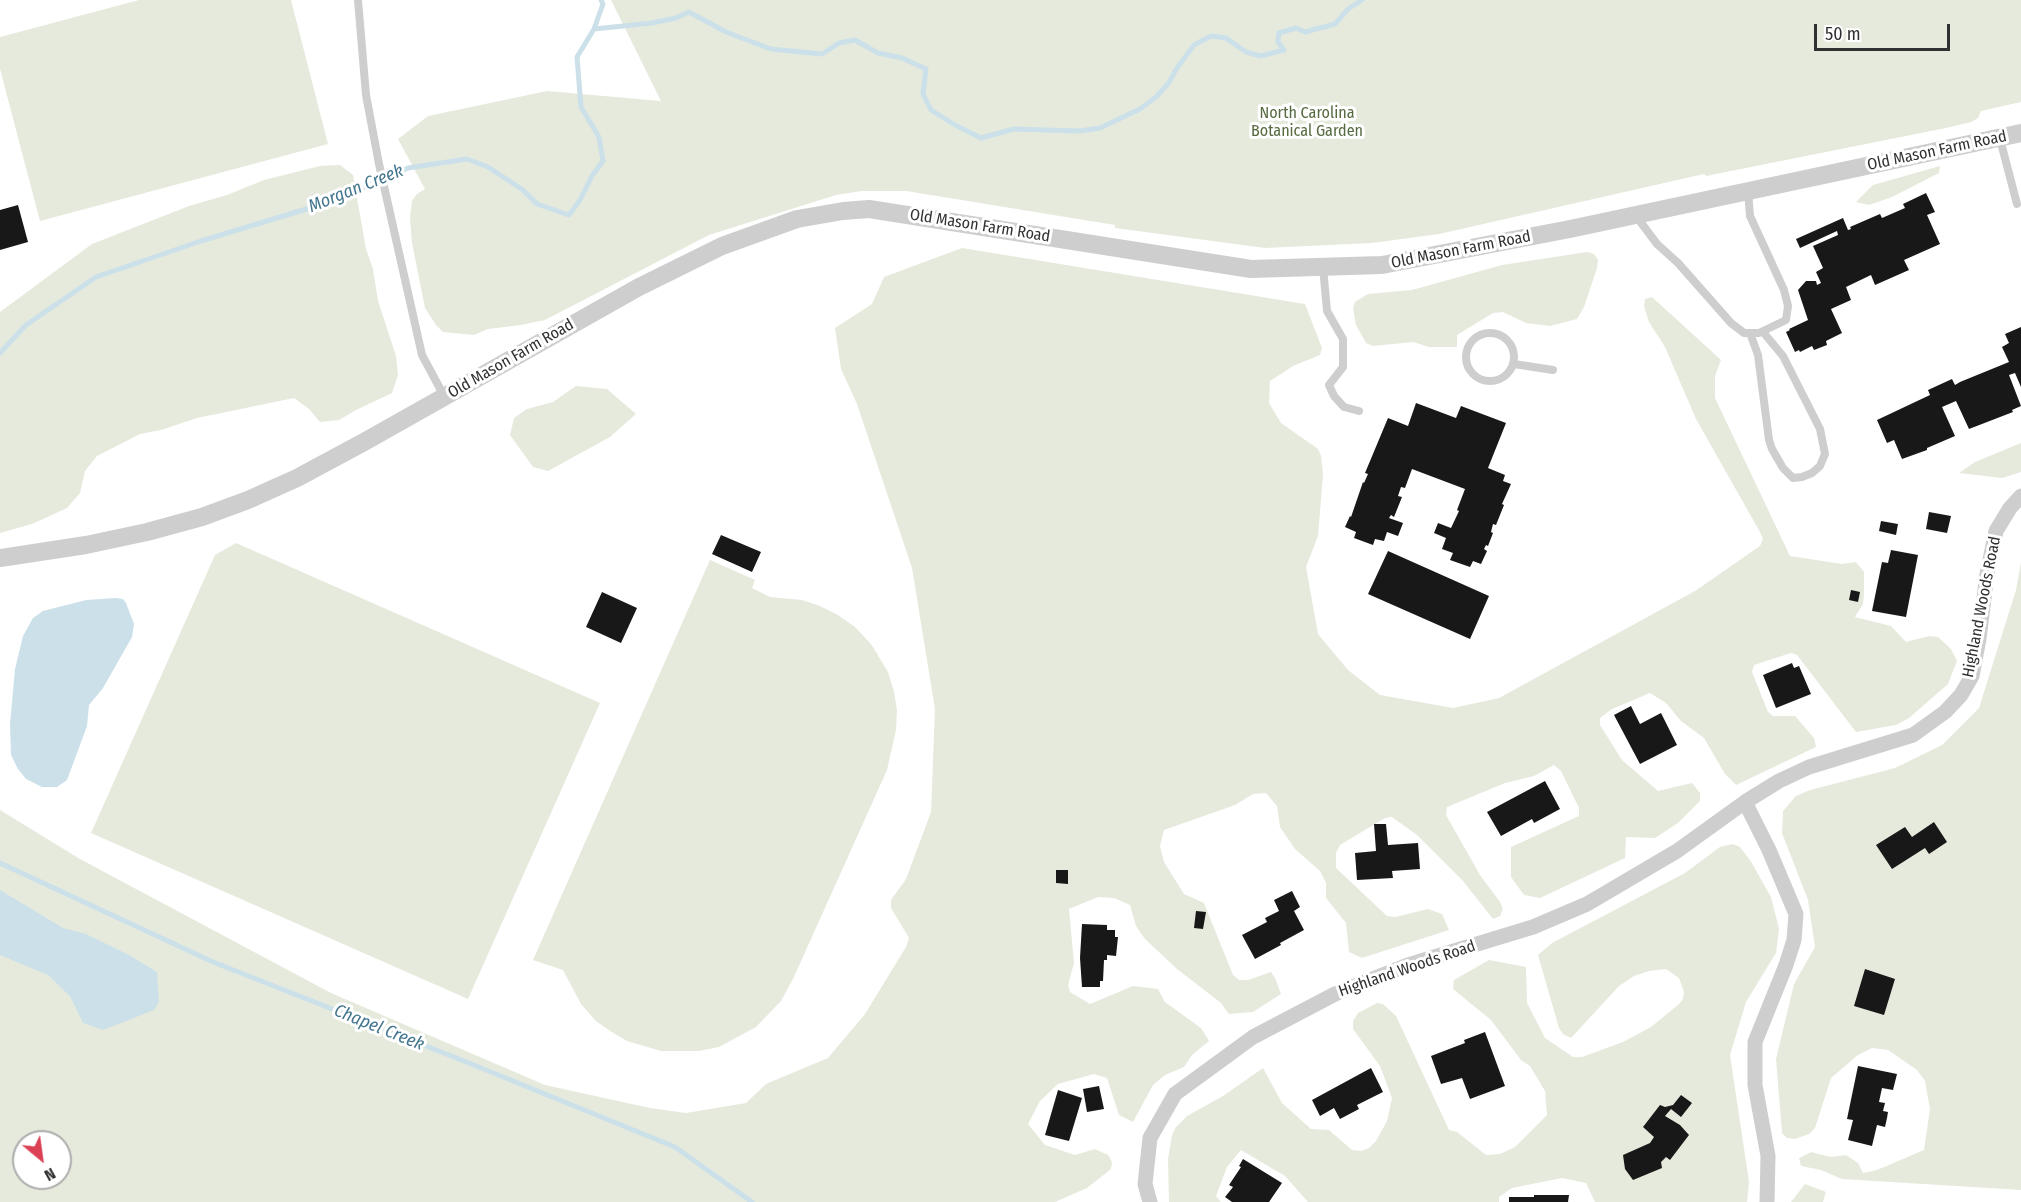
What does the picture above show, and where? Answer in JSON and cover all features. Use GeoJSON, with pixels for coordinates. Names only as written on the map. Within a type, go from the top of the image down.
{"type":"FeatureCollection","features":[{"type":"Feature","properties":{"kind":"street","name":"Old Mason Farm Road"},"geometry":{"type":"LineString","coordinates":[[0,558],[86,545],[147,532],[211,514],[248,500],[297,478],[607,305],[722,246],[797,219],[843,210],[869,209],[1251,269],[1382,266],[2021,133]]}},
{"type":"Feature","properties":{"kind":"street","name":"Highland Woods Road"},"geometry":{"type":"LineString","coordinates":[[1150,1202],[1145,1184],[1150,1138],[1175,1094],[1254,1037],[1335,993],[1408,965],[1533,927],[1587,904],[1677,851],[1745,802],[1779,781],[1809,767],[1913,735],[1945,712],[1961,695],[1972,676],[1987,574],[1996,531],[2010,508],[2021,496]]}},
{"type":"Feature","properties":{"kind":"street"},"geometry":{"type":"LineString","coordinates":[[1745,802],[1769,850],[1796,914],[1794,940],[1786,965],[1755,1042],[1755,1085],[1768,1156],[1767,1202]]}},
{"type":"Feature","properties":{"kind":"lane"},"geometry":{"type":"LineString","coordinates":[[358,0],[366,95],[379,164],[422,355],[445,397]]}},
{"type":"Feature","properties":{"kind":"lane"},"geometry":{"type":"LineString","coordinates":[[1999,138],[2017,204]]}},
{"type":"Feature","properties":{"kind":"lane"},"geometry":{"type":"LineString","coordinates":[[1635,214],[1657,244],[1678,263],[1718,310],[1744,333],[1763,332],[1786,320],[1788,306],[1784,290],[1750,216],[1748,190]]}},
{"type":"Feature","properties":{"kind":"lane"},"geometry":{"type":"LineString","coordinates":[[1323,267],[1327,311],[1343,339],[1343,367],[1329,385],[1334,396],[1344,407],[1359,411]]}},
{"type":"Feature","properties":{"kind":"lane"},"geometry":{"type":"LineString","coordinates":[[1490,332],[1498,333],[1510,342],[1514,349],[1514,364],[1510,371],[1496,380],[1480,379],[1468,367],[1467,350],[1476,337],[1490,332]]}},
{"type":"Feature","properties":{"kind":"lane"},"geometry":{"type":"LineString","coordinates":[[1750,333],[1758,355],[1769,440],[1783,468],[1793,478],[1812,473],[1820,466],[1826,454],[1820,429],[1783,356],[1763,332]]}},
{"type":"Feature","properties":{"kind":"lane"},"geometry":{"type":"LineString","coordinates":[[1514,364],[1553,370]]}},
{"type":"Feature","properties":{"kind":"green space"},"geometry":{"type":"Polygon","coordinates":[[[139,0],[291,0],[328,144],[40,221],[0,69],[0,37],[139,0]]]}},
{"type":"Feature","properties":{"kind":"green space","name":"North Carolina Botanical Garden"},"geometry":{"type":"Polygon","coordinates":[[[611,0],[2021,0],[2021,102],[1981,111],[1978,118],[1971,122],[1946,128],[1706,176],[1704,174],[1439,234],[1372,243],[1265,248],[1115,228],[1115,225],[906,191],[862,191],[836,195],[709,235],[545,320],[488,329],[474,335],[443,332],[425,308],[412,243],[410,218],[412,201],[425,189],[398,139],[428,116],[547,91],[661,101],[611,0]]]}},
{"type":"Feature","properties":{"kind":"green space"},"geometry":{"type":"Polygon","coordinates":[[[340,165],[353,175],[378,301],[396,356],[398,375],[392,393],[339,420],[320,422],[309,409],[294,398],[197,418],[161,430],[140,434],[97,456],[85,471],[80,493],[67,508],[32,524],[0,533],[0,312],[92,244],[264,180],[320,166],[340,165]]]}},
{"type":"Feature","properties":{"kind":"green space"},"geometry":{"type":"Polygon","coordinates":[[[1940,166],[1939,173],[1892,197],[1869,205],[1856,202],[1873,185],[1940,166]]]}},
{"type":"Feature","properties":{"kind":"green space"},"geometry":{"type":"Polygon","coordinates":[[[962,248],[1305,304],[1322,348],[1320,355],[1293,366],[1270,381],[1269,403],[1281,423],[1318,449],[1321,456],[1323,474],[1318,536],[1306,567],[1318,634],[1348,670],[1380,695],[1453,708],[1499,698],[1695,591],[1760,546],[1763,539],[1760,532],[1696,419],[1665,347],[1649,322],[1644,306],[1645,299],[1652,297],[1721,360],[1715,376],[1715,398],[1790,556],[1842,564],[1856,562],[1864,572],[1864,593],[1863,604],[1855,617],[1891,626],[1906,642],[1929,636],[1938,637],[1951,649],[1957,661],[1948,684],[1909,718],[1896,725],[1856,732],[1797,655],[1791,653],[1754,665],[1752,672],[1768,712],[1773,716],[1795,716],[1814,738],[1816,747],[1736,785],[1725,774],[1704,738],[1681,721],[1666,703],[1650,693],[1612,709],[1600,718],[1600,725],[1622,760],[1658,791],[1692,783],[1700,793],[1700,801],[1678,823],[1655,838],[1626,837],[1625,858],[1540,898],[1524,895],[1511,877],[1511,847],[1579,816],[1579,808],[1561,771],[1554,765],[1534,776],[1505,783],[1447,807],[1446,815],[1480,875],[1503,909],[1500,916],[1493,919],[1463,881],[1417,835],[1392,817],[1385,818],[1340,845],[1336,853],[1336,868],[1387,916],[1395,917],[1428,909],[1442,914],[1449,930],[1362,958],[1349,952],[1346,923],[1326,898],[1326,883],[1320,871],[1295,849],[1280,827],[1277,806],[1266,793],[1253,794],[1235,805],[1164,830],[1160,846],[1164,862],[1184,894],[1204,903],[1233,975],[1239,980],[1248,980],[1271,972],[1281,994],[1253,1012],[1229,1014],[1221,1003],[1177,969],[1145,939],[1136,926],[1130,905],[1114,898],[1098,897],[1069,909],[1074,963],[1068,985],[1070,992],[1090,1004],[1133,986],[1158,989],[1165,1002],[1201,1028],[1209,1041],[1192,1055],[1184,1067],[1165,1075],[1153,1085],[1133,1122],[1119,1115],[1107,1078],[1094,1074],[1058,1084],[1040,1101],[1028,1124],[1045,1145],[1075,1155],[1095,1149],[1108,1155],[1112,1162],[1111,1169],[1087,1188],[1055,1202],[0,1202],[0,810],[80,859],[331,993],[545,1085],[650,1108],[686,1113],[746,1103],[766,1084],[828,1058],[865,1014],[906,947],[909,938],[891,908],[891,900],[906,879],[931,812],[935,709],[912,568],[857,404],[841,369],[835,328],[872,304],[884,277],[962,248]]]}},
{"type":"Feature","properties":{"kind":"green space"},"geometry":{"type":"Polygon","coordinates":[[[1587,252],[1594,254],[1598,260],[1597,268],[1584,307],[1577,319],[1550,326],[1526,323],[1503,312],[1493,313],[1457,335],[1457,347],[1429,347],[1413,342],[1373,346],[1366,343],[1356,325],[1353,308],[1355,302],[1368,294],[1412,290],[1502,265],[1587,252]]]}},
{"type":"Feature","properties":{"kind":"green space"},"geometry":{"type":"Polygon","coordinates":[[[576,386],[607,389],[636,414],[610,437],[548,471],[533,467],[510,435],[514,418],[527,409],[553,402],[576,386]]]}},
{"type":"Feature","properties":{"kind":"green space"},"geometry":{"type":"Polygon","coordinates":[[[2021,443],[2021,472],[2002,478],[1959,473],[1975,462],[2021,443]]]}},
{"type":"Feature","properties":{"kind":"green space"},"geometry":{"type":"Polygon","coordinates":[[[236,543],[600,703],[468,999],[91,833],[215,555],[236,543]]]}},
{"type":"Feature","properties":{"kind":"green space"},"geometry":{"type":"Polygon","coordinates":[[[710,560],[755,580],[752,588],[770,597],[802,600],[820,606],[855,627],[871,644],[888,672],[897,710],[896,730],[887,770],[781,1001],[756,1027],[719,1047],[699,1051],[661,1051],[627,1041],[610,1031],[596,1021],[581,1004],[563,970],[533,960],[710,560]]]}},
{"type":"Feature","properties":{"kind":"green space"},"geometry":{"type":"Polygon","coordinates":[[[2021,562],[2021,1190],[1842,1179],[1821,1170],[1801,1166],[1799,1158],[1811,1152],[1831,1157],[1846,1155],[1858,1163],[1863,1173],[1877,1170],[1924,1150],[1930,1109],[1925,1081],[1917,1070],[1888,1050],[1872,1048],[1858,1055],[1831,1078],[1815,1128],[1809,1134],[1795,1139],[1787,1138],[1782,1133],[1776,1059],[1794,984],[1815,947],[1808,900],[1782,833],[1783,811],[1796,796],[1810,790],[1895,768],[1942,745],[1979,708],[2016,590],[2021,562]]]}},
{"type":"Feature","properties":{"kind":"green space"},"geometry":{"type":"Polygon","coordinates":[[[1733,844],[1740,847],[1750,860],[1771,897],[1779,929],[1776,953],[1746,1002],[1730,1055],[1749,1182],[1747,1202],[1595,1202],[1586,1183],[1562,1178],[1512,1188],[1499,1197],[1499,1202],[1308,1202],[1285,1176],[1241,1150],[1227,1167],[1216,1196],[1221,1202],[1169,1202],[1168,1159],[1172,1135],[1176,1127],[1187,1116],[1223,1096],[1263,1068],[1282,1103],[1311,1129],[1329,1130],[1352,1150],[1361,1151],[1369,1148],[1376,1141],[1387,1121],[1392,1098],[1380,1066],[1353,1029],[1353,1021],[1358,1013],[1377,1003],[1383,1004],[1396,1016],[1449,1130],[1457,1132],[1486,1155],[1500,1154],[1515,1147],[1547,1115],[1545,1091],[1530,1066],[1521,1060],[1491,1020],[1453,989],[1454,980],[1489,960],[1526,967],[1527,1003],[1545,1038],[1573,1057],[1582,1057],[1623,1042],[1651,1027],[1679,1004],[1684,992],[1679,978],[1666,969],[1634,976],[1619,986],[1571,1038],[1563,1034],[1559,1028],[1538,955],[1552,943],[1685,873],[1720,847],[1733,844]]]}},
{"type":"Feature","properties":{"kind":"green space"},"geometry":{"type":"Polygon","coordinates":[[[1805,1184],[1826,1192],[1823,1202],[1791,1202],[1805,1184]]]}},
{"type":"Feature","properties":{"kind":"water"},"geometry":{"type":"Polygon","coordinates":[[[123,599],[126,603],[134,624],[132,637],[103,688],[89,705],[87,726],[67,780],[57,787],[42,787],[26,779],[11,755],[10,724],[15,669],[23,636],[33,618],[43,611],[86,600],[123,599]]]}},
{"type":"Feature","properties":{"kind":"water"},"geometry":{"type":"Polygon","coordinates":[[[0,890],[63,928],[86,934],[157,972],[159,1002],[154,1010],[103,1030],[83,1023],[70,996],[48,975],[0,955],[0,890]]]}},
{"type":"Feature","properties":{"kind":"building"},"geometry":{"type":"Polygon","coordinates":[[[1926,193],[1935,212],[1927,215],[1940,244],[1904,260],[1909,270],[1875,285],[1871,275],[1846,287],[1851,300],[1831,309],[1842,333],[1826,341],[1827,345],[1814,350],[1812,346],[1795,352],[1786,332],[1808,320],[1798,290],[1806,281],[1816,281],[1817,285],[1821,283],[1816,272],[1823,268],[1813,246],[1838,235],[1837,231],[1800,248],[1796,239],[1843,218],[1848,230],[1851,229],[1850,227],[1880,214],[1882,218],[1905,208],[1903,204],[1926,193]]]}},
{"type":"Feature","properties":{"kind":"building"},"geometry":{"type":"Polygon","coordinates":[[[18,205],[28,242],[0,250],[0,210],[18,205]]]}},
{"type":"Feature","properties":{"kind":"building"},"geometry":{"type":"Polygon","coordinates":[[[2021,327],[2021,387],[2015,373],[2009,375],[2021,406],[2012,410],[2013,412],[1969,429],[1956,401],[1942,407],[1955,436],[1902,459],[1894,440],[1887,443],[1877,420],[1930,395],[1928,390],[1952,379],[1955,385],[2009,362],[2002,347],[2009,343],[2005,334],[2021,327]]]}},
{"type":"Feature","properties":{"kind":"building"},"geometry":{"type":"Polygon","coordinates":[[[1416,403],[1456,418],[1461,406],[1506,423],[1488,468],[1505,475],[1503,481],[1511,484],[1496,525],[1493,524],[1491,532],[1493,533],[1488,546],[1486,545],[1484,549],[1487,551],[1481,564],[1473,561],[1470,567],[1450,560],[1453,553],[1442,549],[1446,538],[1434,533],[1438,523],[1451,528],[1465,489],[1412,469],[1405,488],[1401,487],[1398,496],[1402,497],[1394,517],[1391,515],[1389,518],[1403,523],[1398,536],[1387,532],[1384,541],[1375,539],[1373,545],[1354,538],[1356,532],[1345,527],[1368,474],[1365,473],[1388,418],[1408,426],[1416,403]]]}},
{"type":"Feature","properties":{"kind":"building"},"geometry":{"type":"Polygon","coordinates":[[[1929,512],[1951,516],[1947,533],[1926,529],[1929,512]]]}},
{"type":"Feature","properties":{"kind":"building"},"geometry":{"type":"Polygon","coordinates":[[[1881,521],[1898,524],[1896,535],[1879,531],[1881,521]]]}},
{"type":"Feature","properties":{"kind":"building"},"geometry":{"type":"Polygon","coordinates":[[[721,535],[761,552],[752,572],[712,554],[721,535]]]}},
{"type":"Feature","properties":{"kind":"building"},"geometry":{"type":"Polygon","coordinates":[[[1891,550],[1918,555],[1906,617],[1872,611],[1882,562],[1888,563],[1891,550]]]}},
{"type":"Feature","properties":{"kind":"building"},"geometry":{"type":"Polygon","coordinates":[[[1388,551],[1489,596],[1470,639],[1368,594],[1388,551]]]}},
{"type":"Feature","properties":{"kind":"building"},"geometry":{"type":"Polygon","coordinates":[[[1851,590],[1860,592],[1858,602],[1849,600],[1851,590]]]}},
{"type":"Feature","properties":{"kind":"building"},"geometry":{"type":"Polygon","coordinates":[[[602,592],[637,608],[621,643],[586,627],[602,592]]]}},
{"type":"Feature","properties":{"kind":"building"},"geometry":{"type":"Polygon","coordinates":[[[1792,663],[1794,668],[1799,666],[1811,694],[1776,708],[1763,675],[1792,663]]]}},
{"type":"Feature","properties":{"kind":"building"},"geometry":{"type":"Polygon","coordinates":[[[1631,706],[1640,724],[1661,713],[1677,745],[1640,764],[1614,715],[1631,706]]]}},
{"type":"Feature","properties":{"kind":"building"},"geometry":{"type":"Polygon","coordinates":[[[1545,781],[1560,809],[1534,823],[1532,819],[1501,836],[1487,812],[1545,781]]]}},
{"type":"Feature","properties":{"kind":"building"},"geometry":{"type":"Polygon","coordinates":[[[1934,822],[1947,842],[1929,854],[1925,848],[1892,869],[1876,845],[1905,827],[1912,837],[1934,822]]]}},
{"type":"Feature","properties":{"kind":"building"},"geometry":{"type":"Polygon","coordinates":[[[1374,824],[1386,824],[1388,845],[1418,843],[1420,869],[1392,871],[1393,878],[1357,880],[1355,853],[1376,851],[1374,824]]]}},
{"type":"Feature","properties":{"kind":"building"},"geometry":{"type":"Polygon","coordinates":[[[1056,870],[1068,870],[1068,884],[1056,883],[1056,870]]]}},
{"type":"Feature","properties":{"kind":"building"},"geometry":{"type":"Polygon","coordinates":[[[1292,891],[1300,907],[1294,911],[1304,930],[1255,959],[1242,935],[1267,922],[1265,918],[1279,911],[1274,900],[1292,891]]]}},
{"type":"Feature","properties":{"kind":"building"},"geometry":{"type":"Polygon","coordinates":[[[1196,911],[1206,912],[1203,929],[1194,928],[1196,911]]]}},
{"type":"Feature","properties":{"kind":"building"},"geometry":{"type":"Polygon","coordinates":[[[1082,924],[1107,925],[1107,930],[1115,930],[1115,937],[1118,937],[1116,956],[1107,955],[1107,960],[1104,960],[1103,981],[1100,981],[1100,987],[1082,987],[1080,958],[1082,924]]]}},
{"type":"Feature","properties":{"kind":"building"},"geometry":{"type":"Polygon","coordinates":[[[1865,969],[1895,979],[1884,1015],[1854,1006],[1865,969]]]}},
{"type":"Feature","properties":{"kind":"building"},"geometry":{"type":"Polygon","coordinates":[[[1485,1032],[1505,1086],[1470,1099],[1462,1078],[1441,1084],[1431,1056],[1465,1043],[1464,1040],[1485,1032]]]}},
{"type":"Feature","properties":{"kind":"building"},"geometry":{"type":"Polygon","coordinates":[[[1858,1066],[1897,1074],[1893,1090],[1882,1088],[1879,1102],[1885,1103],[1883,1111],[1888,1112],[1887,1118],[1885,1127],[1877,1125],[1872,1146],[1848,1140],[1853,1120],[1847,1119],[1858,1066]]]}},
{"type":"Feature","properties":{"kind":"building"},"geometry":{"type":"Polygon","coordinates":[[[1371,1068],[1383,1092],[1357,1105],[1359,1109],[1340,1119],[1334,1108],[1320,1116],[1312,1100],[1371,1068]]]}},
{"type":"Feature","properties":{"kind":"building"},"geometry":{"type":"Polygon","coordinates":[[[1099,1086],[1104,1109],[1087,1112],[1083,1089],[1099,1086]]]}},
{"type":"Feature","properties":{"kind":"building"},"geometry":{"type":"Polygon","coordinates":[[[1058,1090],[1082,1098],[1069,1141],[1045,1135],[1058,1090]]]}},
{"type":"Feature","properties":{"kind":"building"},"geometry":{"type":"Polygon","coordinates":[[[1681,1095],[1692,1103],[1681,1117],[1671,1109],[1665,1116],[1680,1125],[1689,1135],[1670,1160],[1666,1157],[1661,1162],[1662,1168],[1633,1180],[1625,1169],[1623,1155],[1650,1143],[1654,1137],[1643,1127],[1660,1105],[1665,1107],[1673,1105],[1681,1095]]]}},
{"type":"Feature","properties":{"kind":"building"},"geometry":{"type":"Polygon","coordinates":[[[1243,1159],[1282,1183],[1269,1202],[1232,1202],[1225,1197],[1233,1187],[1229,1185],[1241,1167],[1239,1166],[1243,1159]]]}},
{"type":"Feature","properties":{"kind":"building"},"geometry":{"type":"Polygon","coordinates":[[[1534,1195],[1569,1195],[1568,1202],[1509,1202],[1509,1197],[1534,1197],[1534,1195]]]}},
{"type":"Feature","properties":{"kind":"waterway","name":"Morgan Creek"},"geometry":{"type":"LineString","coordinates":[[0,353],[26,325],[96,277],[201,241],[336,200],[408,168],[467,159],[488,167],[523,190],[537,204],[569,215],[603,161],[599,137],[581,107],[577,57],[594,29],[603,4],[601,0]]}},
{"type":"Feature","properties":{"kind":"waterway"},"geometry":{"type":"LineString","coordinates":[[594,29],[652,23],[676,18],[689,12],[726,32],[771,49],[822,54],[839,43],[855,40],[878,53],[902,58],[926,69],[923,94],[931,110],[981,138],[1014,129],[1080,131],[1100,128],[1140,109],[1156,97],[1168,84],[1194,45],[1211,36],[1226,38],[1246,52],[1261,56],[1284,50],[1278,42],[1279,33],[1296,28],[1305,32],[1335,24],[1348,9],[1362,0]]}},
{"type":"Feature","properties":{"kind":"waterway","name":"Chapel Creek"},"geometry":{"type":"LineString","coordinates":[[0,863],[213,962],[675,1147],[752,1202]]}}]}
